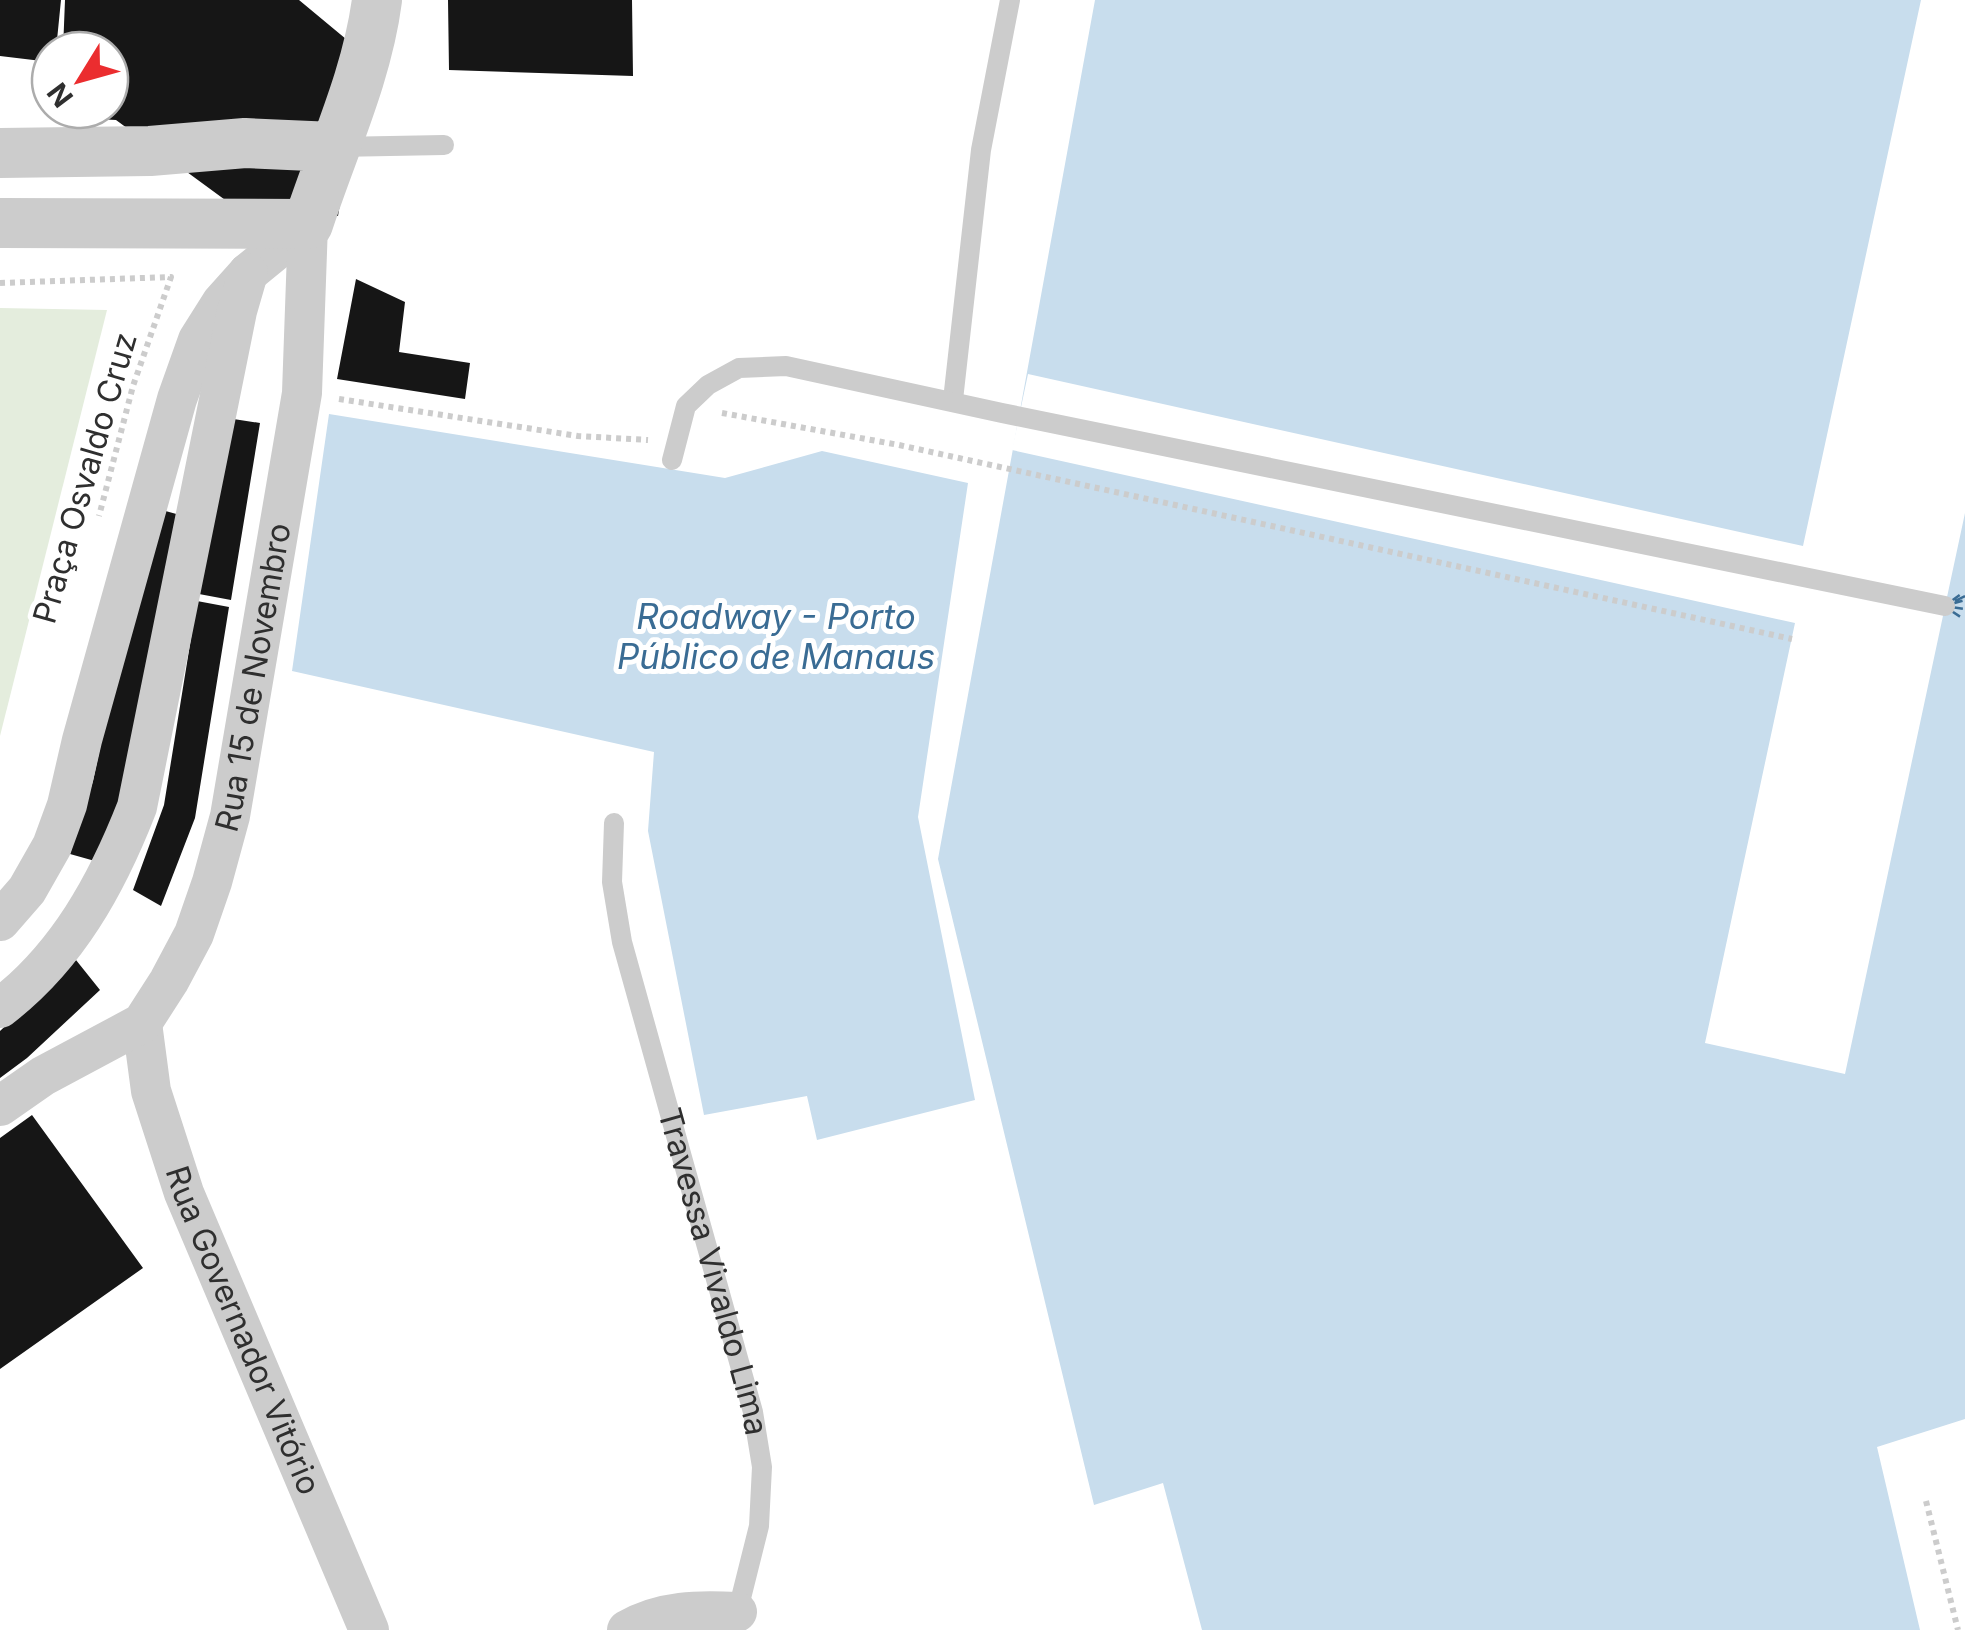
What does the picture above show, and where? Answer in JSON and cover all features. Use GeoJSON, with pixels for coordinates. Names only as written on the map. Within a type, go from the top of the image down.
{"type":"FeatureCollection","features":[{"type":"Feature","properties":{"kind":"street"},"geometry":{"type":"LineString","coordinates":[[0,921],[27,890],[52,846],[67,806],[172,418],[198,340],[222,302],[248,273],[308,224],[373,31],[377,0]]}},
{"type":"Feature","properties":{"kind":"street"},"geometry":{"type":"LineString","coordinates":[[0,153],[150,151],[245,143],[333,147]]}},
{"type":"Feature","properties":{"kind":"street"},"geometry":{"type":"LineString","coordinates":[[0,223],[308,224]]}},
{"type":"Feature","properties":{"kind":"street","name":"Rua 15 de Novembro"},"geometry":{"type":"LineString","coordinates":[[142,1023],[194,934],[230,816],[302,393],[308,224]]}},
{"type":"Feature","properties":{"kind":"street"},"geometry":{"type":"LineString","coordinates":[[0,1008],[56,954],[91,906],[116,861],[138,807],[248,273]]}},
{"type":"Feature","properties":{"kind":"street"},"geometry":{"type":"LineString","coordinates":[[0,1106],[43,1076],[142,1023]]}},
{"type":"Feature","properties":{"kind":"street","name":"Rua Governador Vitório"},"geometry":{"type":"LineString","coordinates":[[142,1023],[150,1090],[184,1193],[369,1630]]}},
{"type":"Feature","properties":{"kind":"street","name":"Travessa Vivaldo Lima"},"geometry":{"type":"LineString","coordinates":[[627,1630],[663,1616],[696,1610],[736,1621]]}},
{"type":"Feature","properties":{"kind":"lane"},"geometry":{"type":"LineString","coordinates":[[953,400],[981,150],[1010,0]]}},
{"type":"Feature","properties":{"kind":"lane"},"geometry":{"type":"LineString","coordinates":[[333,147],[444,146]]}},
{"type":"Feature","properties":{"kind":"lane"},"geometry":{"type":"LineString","coordinates":[[672,460],[686,406],[708,385],[739,368],[786,366],[1945,606]]}},
{"type":"Feature","properties":{"kind":"lane","name":"Travessa Vivaldo Lima"},"geometry":{"type":"LineString","coordinates":[[614,823],[612,882],[622,942],[754,1412],[762,1467],[759,1526],[736,1621]]}},
{"type":"Feature","properties":{"kind":"path","name":"Praça Osvaldo Cruz"},"geometry":{"type":"LineString","coordinates":[[0,283],[171,276],[133,386],[98,520]]}},
{"type":"Feature","properties":{"kind":"path"},"geometry":{"type":"LineString","coordinates":[[302,393],[578,436],[648,440],[686,406],[899,445],[1792,639]]}},
{"type":"Feature","properties":{"kind":"path"},"geometry":{"type":"LineString","coordinates":[[1926,1501],[1958,1630]]}},
{"type":"Feature","properties":{"kind":"green space"},"geometry":{"type":"Polygon","coordinates":[[[0,308],[107,310],[0,736],[0,308]]]}},
{"type":"Feature","properties":{"kind":"water"},"geometry":{"type":"Polygon","coordinates":[[[1095,0],[1965,0],[1965,1630],[1202,1630],[1163,1483],[1094,1505],[938,859],[1095,0]]]}},
{"type":"Feature","properties":{"kind":"water","name":"Roadway - Porto Público de Manaus"},"geometry":{"type":"Polygon","coordinates":[[[329,414],[725,478],[822,451],[968,483],[918,817],[975,1100],[817,1140],[807,1096],[704,1115],[648,831],[654,752],[292,671],[329,414]]]}},
{"type":"Feature","properties":{"kind":"pier"},"geometry":{"type":"Polygon","coordinates":[[[1921,0],[1965,0],[1965,513],[1845,1074],[1705,1043],[1795,623],[1012,450],[1028,374],[1803,546],[1921,0]]]}},
{"type":"Feature","properties":{"kind":"pier"},"geometry":{"type":"Polygon","coordinates":[[[1965,1419],[1965,1630],[1920,1630],[1877,1447],[1965,1419]]]}},
{"type":"Feature","properties":{"kind":"building"},"geometry":{"type":"Polygon","coordinates":[[[0,0],[61,0],[58,30],[30,30],[30,60],[0,56],[0,0]]]}},
{"type":"Feature","properties":{"kind":"building"},"geometry":{"type":"Polygon","coordinates":[[[65,0],[299,0],[364,54],[338,216],[232,205],[130,130],[130,30],[64,30],[65,0]]]}},
{"type":"Feature","properties":{"kind":"building"},"geometry":{"type":"Polygon","coordinates":[[[448,0],[632,0],[633,76],[449,70],[448,0]]]}},
{"type":"Feature","properties":{"kind":"building"},"geometry":{"type":"Polygon","coordinates":[[[356,279],[405,302],[399,352],[470,363],[465,399],[337,379],[356,279]]]}},
{"type":"Feature","properties":{"kind":"building"},"geometry":{"type":"Polygon","coordinates":[[[227,418],[260,423],[231,600],[199,594],[227,418]]]}},
{"type":"Feature","properties":{"kind":"building"},"geometry":{"type":"Polygon","coordinates":[[[151,507],[180,515],[125,785],[102,863],[70,854],[93,781],[151,507]]]}},
{"type":"Feature","properties":{"kind":"building"},"geometry":{"type":"Polygon","coordinates":[[[197,601],[229,607],[195,818],[161,906],[133,890],[164,805],[197,601]]]}},
{"type":"Feature","properties":{"kind":"building"},"geometry":{"type":"Polygon","coordinates":[[[76,960],[100,990],[0,1078],[0,1031],[76,960]]]}},
{"type":"Feature","properties":{"kind":"building"},"geometry":{"type":"Polygon","coordinates":[[[32,1115],[143,1268],[0,1369],[0,1138],[32,1115]]]}},
{"type":"Feature","properties":{"kind":"ferry route"},"geometry":{"type":"LineString","coordinates":[[1950,602],[1965,591]]}},
{"type":"Feature","properties":{"kind":"ferry route"},"geometry":{"type":"LineString","coordinates":[[1955,601],[1965,596]]}},
{"type":"Feature","properties":{"kind":"ferry route"},"geometry":{"type":"LineString","coordinates":[[1951,604],[1965,600]]}},
{"type":"Feature","properties":{"kind":"ferry route"},"geometry":{"type":"LineString","coordinates":[[1951,607],[1965,609]]}},
{"type":"Feature","properties":{"kind":"ferry route"},"geometry":{"type":"LineString","coordinates":[[1950,610],[1965,620]]}}]}
